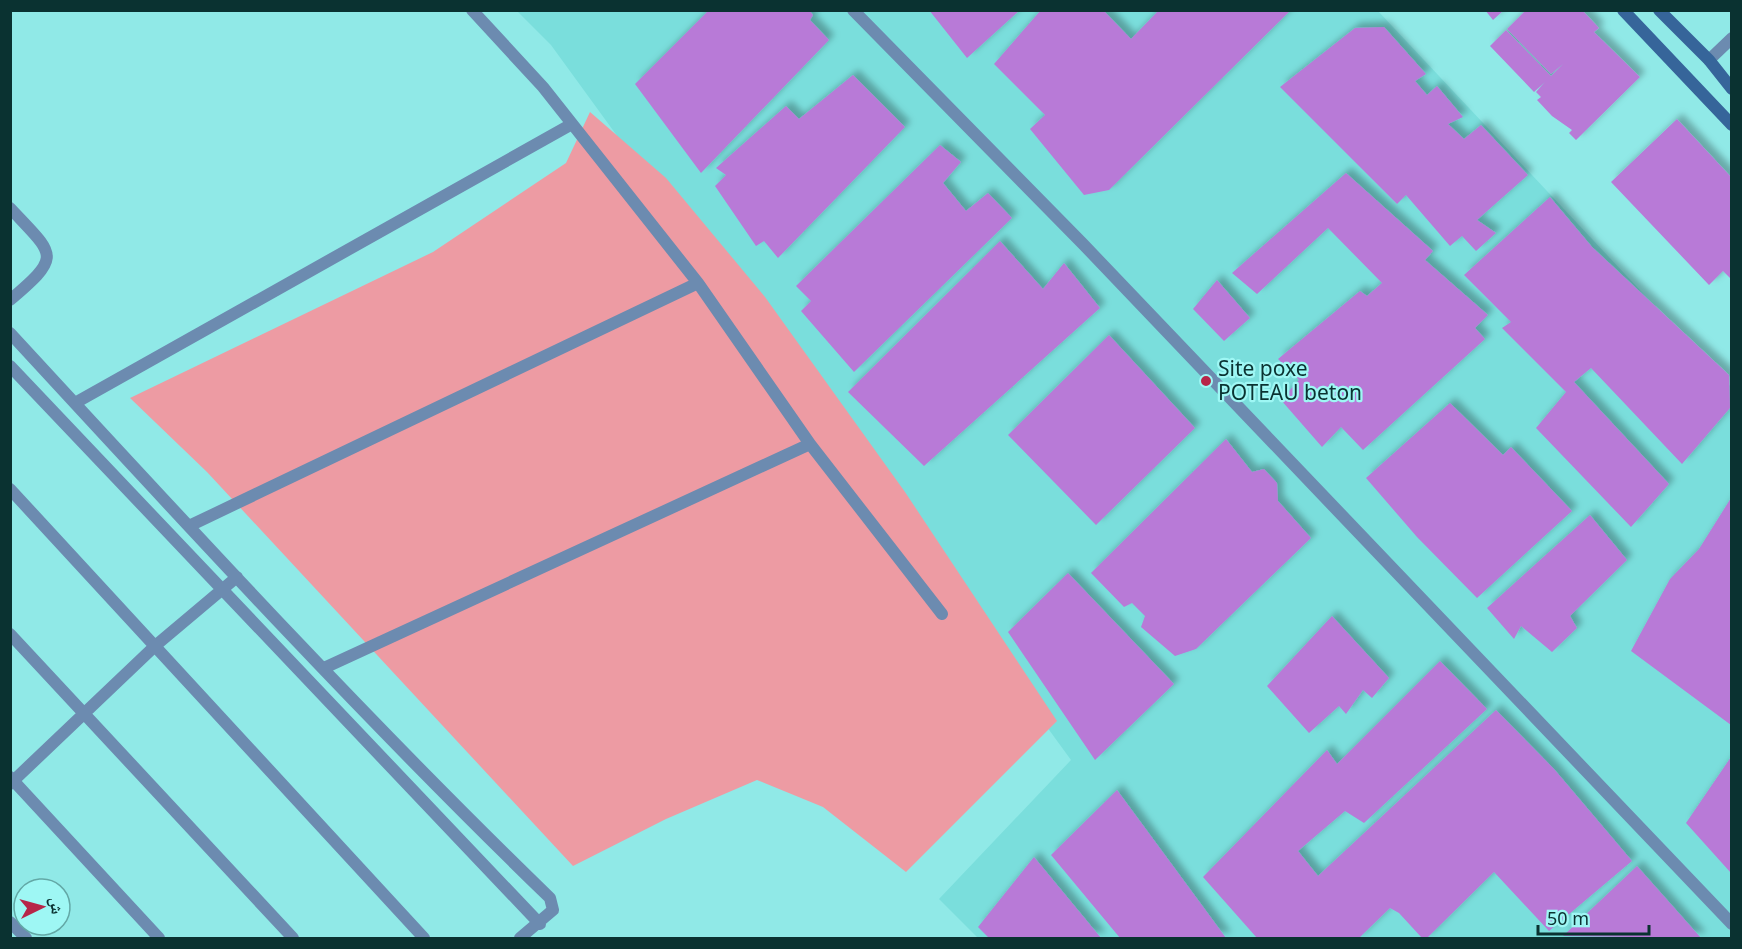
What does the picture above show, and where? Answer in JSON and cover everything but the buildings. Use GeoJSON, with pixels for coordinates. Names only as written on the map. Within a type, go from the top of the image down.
{"type":"FeatureCollection","features":[{"type":"Feature","properties":{"kind":"main road"},"geometry":{"type":"LineString","coordinates":[[1623,10],[1731,124]]}},
{"type":"Feature","properties":{"kind":"main road"},"geometry":{"type":"LineString","coordinates":[[1667,13],[1709,60],[1731,89]]}},
{"type":"Feature","properties":{"kind":"street"},"geometry":{"type":"LineString","coordinates":[[472,10],[543,87],[698,284],[810,444],[942,614]]}},
{"type":"Feature","properties":{"kind":"street"},"geometry":{"type":"LineString","coordinates":[[853,10],[1083,244],[1731,924]]}},
{"type":"Feature","properties":{"kind":"street"},"geometry":{"type":"LineString","coordinates":[[1709,60],[1731,38]]}},
{"type":"Feature","properties":{"kind":"street"},"geometry":{"type":"LineString","coordinates":[[75,403],[572,124]]}},
{"type":"Feature","properties":{"kind":"street"},"geometry":{"type":"LineString","coordinates":[[10,208],[45,245],[49,255],[47,266],[10,300]]}},
{"type":"Feature","properties":{"kind":"street"},"geometry":{"type":"LineString","coordinates":[[189,526],[698,284]]}},
{"type":"Feature","properties":{"kind":"street"},"geometry":{"type":"LineString","coordinates":[[10,333],[237,577],[473,824],[550,898],[553,910],[540,924],[520,939]]}},
{"type":"Feature","properties":{"kind":"street"},"geometry":{"type":"LineString","coordinates":[[10,366],[540,924]]}},
{"type":"Feature","properties":{"kind":"street"},"geometry":{"type":"LineString","coordinates":[[324,668],[810,444]]}},
{"type":"Feature","properties":{"kind":"street"},"geometry":{"type":"LineString","coordinates":[[10,489],[424,939]]}},
{"type":"Feature","properties":{"kind":"street"},"geometry":{"type":"LineString","coordinates":[[159,939],[12,781],[85,716],[155,646],[237,577]]}},
{"type":"Feature","properties":{"kind":"street"},"geometry":{"type":"LineString","coordinates":[[10,634],[293,939]]}},
{"type":"Feature","properties":{"kind":"street"},"geometry":{"type":"LineString","coordinates":[[11,925],[26,939]]}},
{"type":"Feature","properties":{"kind":"shaded area"},"geometry":{"type":"Polygon","coordinates":[[[517,11],[1378,11],[1731,387],[1731,938],[978,938],[939,899],[1071,760],[551,45],[517,11]]]}},
{"type":"Feature","properties":{"kind":"shaded area"},"geometry":{"type":"Polygon","coordinates":[[[590,112],[666,178],[765,297],[905,492],[1057,721],[906,872],[823,807],[757,780],[666,819],[573,866],[207,472],[130,398],[433,252],[566,163],[590,112]]]}},
{"type":"Feature","properties":{"kind":"place","name":"Site poxe POTEAU beton"},"geometry":{"type":"Point","coordinates":[1206,381]}}]}
